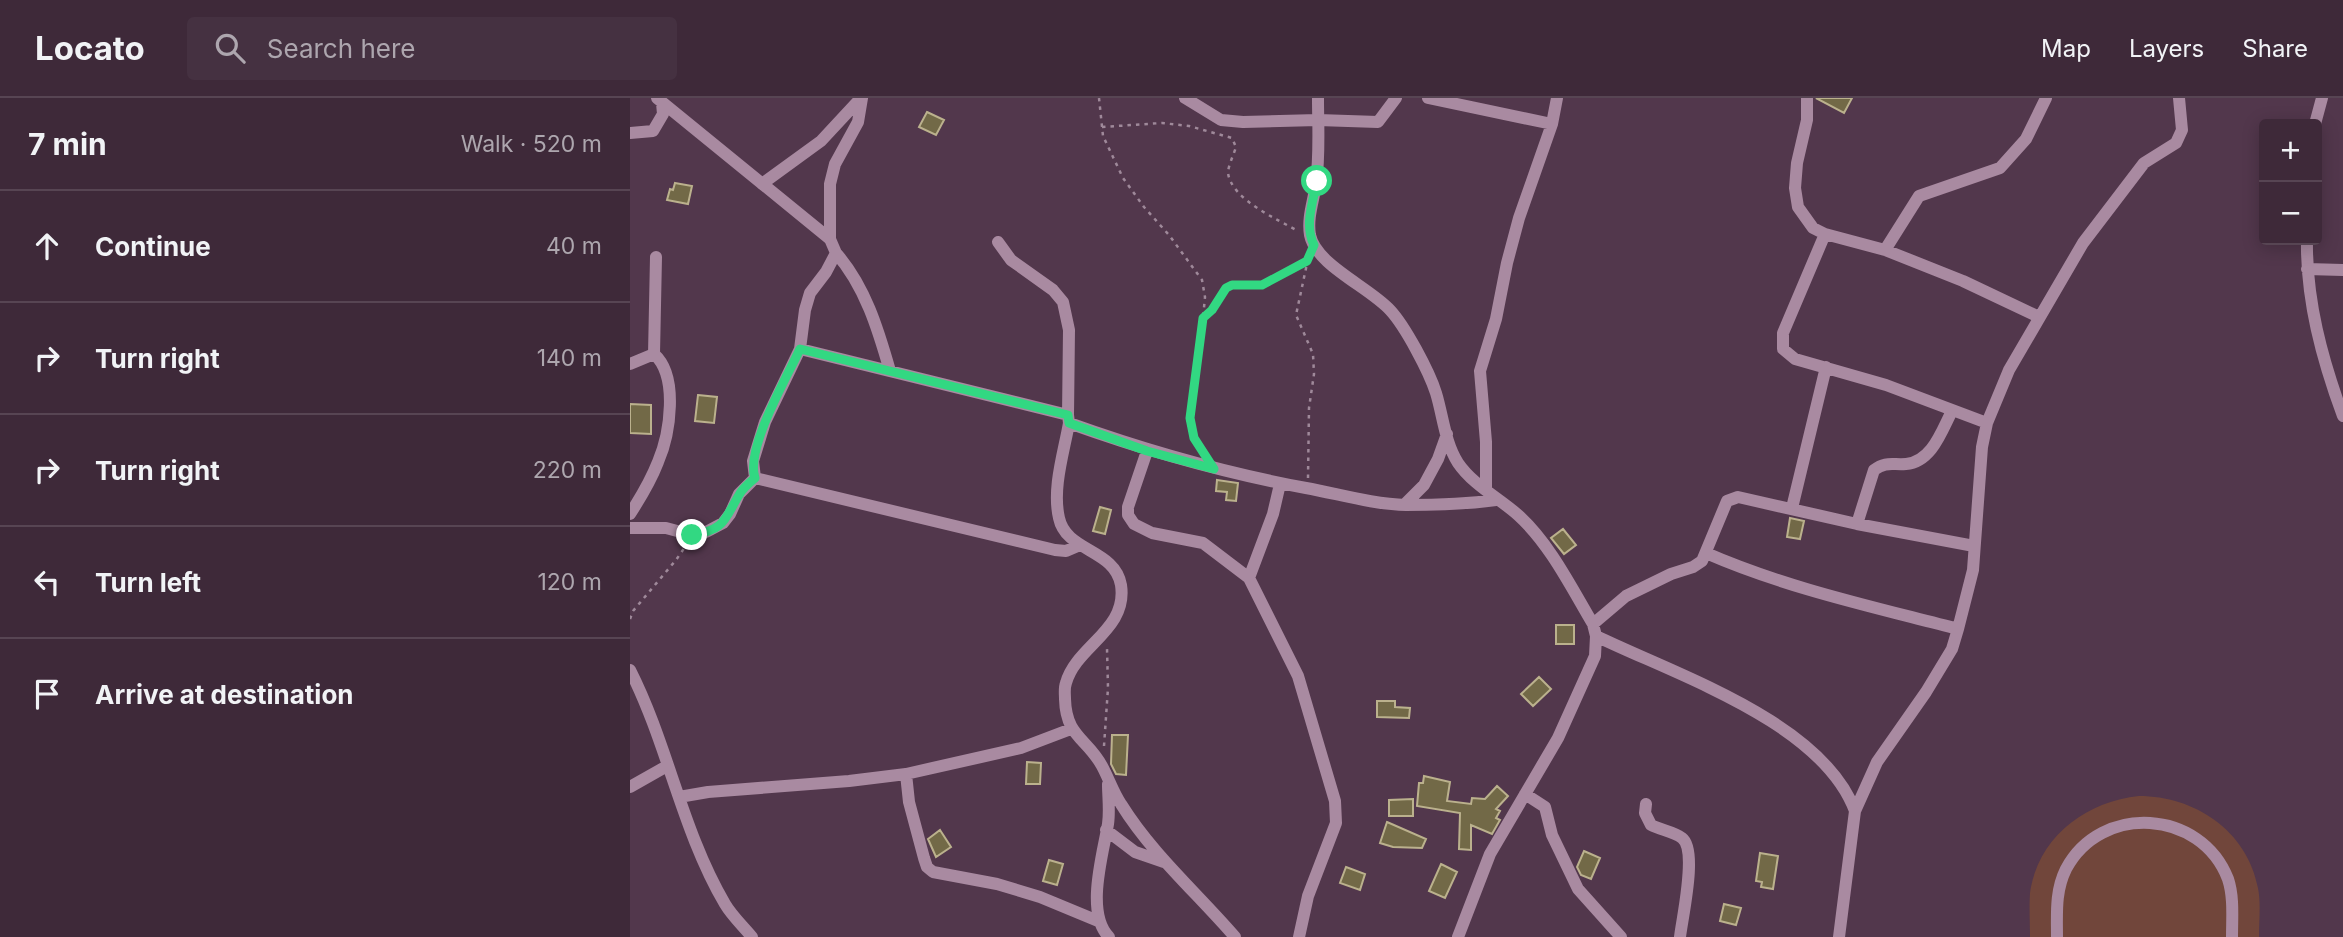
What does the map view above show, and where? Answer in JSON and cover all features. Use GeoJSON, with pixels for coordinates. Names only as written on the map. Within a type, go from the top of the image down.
{"type":"FeatureCollection","features":[{"type":"Feature","properties":{"kind":"street"},"geometry":{"type":"LineString","coordinates":[[762,184],[821,141],[862,98]]}},
{"type":"Feature","properties":{"kind":"street"},"geometry":{"type":"LineString","coordinates":[[862,98],[858,122],[835,164],[830,184],[830,239],[835,253],[848,267],[872,312],[890,371]]}},
{"type":"Feature","properties":{"kind":"street"},"geometry":{"type":"LineString","coordinates":[[1185,98],[1221,120],[1244,122],[1378,122],[1396,98]]}},
{"type":"Feature","properties":{"kind":"street"},"geometry":{"type":"LineString","coordinates":[[1318,98],[1317,181],[1309,221],[1312,241],[1326,261],[1375,295],[1392,312],[1421,359],[1435,390],[1453,454],[1460,467],[1496,500],[1517,514],[1541,539],[1594,630],[1595,656],[1558,738],[1490,853],[1458,937]]}},
{"type":"Feature","properties":{"kind":"street"},"geometry":{"type":"LineString","coordinates":[[1428,98],[1552,124]]}},
{"type":"Feature","properties":{"kind":"street"},"geometry":{"type":"LineString","coordinates":[[1486,490],[1486,442],[1480,371],[1496,319],[1519,218],[1552,124],[1557,98]]}},
{"type":"Feature","properties":{"kind":"street"},"geometry":{"type":"LineString","coordinates":[[1807,98],[1807,120],[1797,163],[1795,188],[1798,208],[1813,228],[1825,234],[1885,250],[1963,281],[2039,317]]}},
{"type":"Feature","properties":{"kind":"street"},"geometry":{"type":"LineString","coordinates":[[1885,250],[1919,196],[2000,168],[2026,139],[2046,98]]}},
{"type":"Feature","properties":{"kind":"street"},"geometry":{"type":"LineString","coordinates":[[1839,937],[1855,811],[1877,762],[1926,692],[1952,649],[1958,629],[1973,570],[1982,447],[1987,423],[2009,370],[2083,243],[2144,163],[2176,143],[2182,130],[2179,98]]}},
{"type":"Feature","properties":{"kind":"street"},"geometry":{"type":"LineString","coordinates":[[2316,119],[2322,98]]}},
{"type":"Feature","properties":{"kind":"street"},"geometry":{"type":"LineString","coordinates":[[659,100],[830,239]]}},
{"type":"Feature","properties":{"kind":"street"},"geometry":{"type":"LineString","coordinates":[[630,133],[653,131],[663,114],[659,100]]}},
{"type":"Feature","properties":{"kind":"street"},"geometry":{"type":"LineString","coordinates":[[1825,234],[1783,333],[1783,349],[1795,359],[1886,386],[1987,423]]}},
{"type":"Feature","properties":{"kind":"street"},"geometry":{"type":"LineString","coordinates":[[998,242],[1011,260],[1053,290],[1063,302],[1069,330],[1068,419],[1057,500],[1059,518],[1064,531],[1115,569],[1121,586],[1115,619],[1073,665],[1065,685],[1065,710],[1071,729],[1103,767],[1122,806],[1164,862],[1235,937]]}},
{"type":"Feature","properties":{"kind":"street"},"geometry":{"type":"LineString","coordinates":[[2307,245],[2311,309],[2343,416]]}},
{"type":"Feature","properties":{"kind":"street"},"geometry":{"type":"LineString","coordinates":[[755,478],[753,461],[765,422],[800,349],[810,293],[826,272],[835,253]]}},
{"type":"Feature","properties":{"kind":"street"},"geometry":{"type":"LineString","coordinates":[[630,514],[660,459],[668,421],[670,383],[662,361],[654,354],[656,257]]}},
{"type":"Feature","properties":{"kind":"street"},"geometry":{"type":"LineString","coordinates":[[2307,269],[2343,270]]}},
{"type":"Feature","properties":{"kind":"street"},"geometry":{"type":"LineString","coordinates":[[800,349],[1068,419],[1147,451],[1280,484],[1404,505],[1496,500]]}},
{"type":"Feature","properties":{"kind":"street"},"geometry":{"type":"LineString","coordinates":[[630,365],[654,354]]}},
{"type":"Feature","properties":{"kind":"street"},"geometry":{"type":"LineString","coordinates":[[1792,508],[1826,367]]}},
{"type":"Feature","properties":{"kind":"street"},"geometry":{"type":"LineString","coordinates":[[1857,524],[1874,470],[1889,462],[1908,464],[1924,458],[1934,447],[1952,411]]}},
{"type":"Feature","properties":{"kind":"street"},"geometry":{"type":"LineString","coordinates":[[1404,505],[1424,485],[1447,434]]}},
{"type":"Feature","properties":{"kind":"street"},"geometry":{"type":"LineString","coordinates":[[1147,451],[1128,507],[1128,516],[1134,524],[1152,533],[1203,543],[1249,578],[1298,676],[1335,801],[1336,823],[1308,896],[1299,937]]}},
{"type":"Feature","properties":{"kind":"street"},"geometry":{"type":"LineString","coordinates":[[755,478],[1055,550],[1066,551],[1080,545]]}},
{"type":"Feature","properties":{"kind":"street"},"geometry":{"type":"LineString","coordinates":[[630,528],[666,528],[692,535],[706,533],[723,523],[739,494],[755,478]]}},
{"type":"Feature","properties":{"kind":"street"},"geometry":{"type":"LineString","coordinates":[[1249,578],[1273,514],[1280,484]]}},
{"type":"Feature","properties":{"kind":"street"},"geometry":{"type":"LineString","coordinates":[[1594,630],[1626,596],[1702,561],[1727,501],[1738,497],[1857,524],[1974,546]]}},
{"type":"Feature","properties":{"kind":"street"},"geometry":{"type":"LineString","coordinates":[[1706,553],[1821,592],[1958,629]]}},
{"type":"Feature","properties":{"kind":"street"},"geometry":{"type":"LineString","coordinates":[[1594,630],[1749,707],[1788,732],[1839,779],[1855,811]]}},
{"type":"Feature","properties":{"kind":"street"},"geometry":{"type":"LineString","coordinates":[[630,670],[644,698],[707,868],[726,906],[752,937]]}},
{"type":"Feature","properties":{"kind":"street"},"geometry":{"type":"LineString","coordinates":[[679,797],[906,774],[1009,751],[1071,729]]}},
{"type":"Feature","properties":{"kind":"street"},"geometry":{"type":"LineString","coordinates":[[630,787],[667,766]]}},
{"type":"Feature","properties":{"kind":"street"},"geometry":{"type":"LineString","coordinates":[[906,774],[909,802],[924,858],[933,873],[997,884],[1040,897],[1098,922],[1109,937]]}},
{"type":"Feature","properties":{"kind":"street"},"geometry":{"type":"LineString","coordinates":[[1098,922],[1108,781]]}},
{"type":"Feature","properties":{"kind":"street"},"geometry":{"type":"LineString","coordinates":[[1525,794],[1545,807],[1552,835],[1578,889],[1621,937]]}},
{"type":"Feature","properties":{"kind":"street"},"geometry":{"type":"LineString","coordinates":[[1646,804],[1645,813],[1651,825],[1682,838],[1687,845],[1688,884],[1680,937]]}},
{"type":"Feature","properties":{"kind":"street"},"geometry":{"type":"LineString","coordinates":[[2057,937],[2057,898],[2065,871],[2080,849],[2113,827],[2153,822],[2181,829],[2214,855],[2232,893],[2232,937]]}},
{"type":"Feature","properties":{"kind":"street"},"geometry":{"type":"LineString","coordinates":[[1106,830],[1135,852],[1164,862]]}},
{"type":"Feature","properties":{"kind":"path"},"geometry":{"type":"LineString","coordinates":[[1099,98],[1103,136],[1123,178],[1144,207],[1169,234],[1202,281],[1205,297],[1190,418],[1194,438],[1214,469]]}},
{"type":"Feature","properties":{"kind":"path"},"geometry":{"type":"LineString","coordinates":[[1102,127],[1162,123],[1231,138],[1236,147],[1228,172],[1233,187],[1247,202],[1312,241],[1296,315],[1313,354],[1307,488]]}},
{"type":"Feature","properties":{"kind":"path"},"geometry":{"type":"LineString","coordinates":[[1203,318],[1212,310],[1226,288],[1232,285],[1262,285],[1307,261]]}},
{"type":"Feature","properties":{"kind":"path"},"geometry":{"type":"LineString","coordinates":[[630,619],[633,611],[676,560],[692,535]]}},
{"type":"Feature","properties":{"kind":"path"},"geometry":{"type":"LineString","coordinates":[[1103,767],[1108,688],[1106,631]]}},
{"type":"Feature","properties":{"kind":"shaded area"},"geometry":{"type":"Polygon","coordinates":[[[2139,796],[2179,802],[2215,820],[2230,833],[2252,867],[2258,888],[2259,937],[2030,937],[2030,893],[2043,855],[2054,839],[2067,826],[2100,806],[2139,796]]]}},
{"type":"Feature","properties":{"kind":"building"},"geometry":{"type":"Polygon","coordinates":[[[1816,98],[1852,98],[1844,113],[1816,98]]]}},
{"type":"Feature","properties":{"kind":"building"},"geometry":{"type":"Polygon","coordinates":[[[927,112],[944,120],[936,135],[919,127],[927,112]]]}},
{"type":"Feature","properties":{"kind":"building"},"geometry":{"type":"Polygon","coordinates":[[[675,183],[692,186],[688,204],[667,200],[675,183]]]}},
{"type":"Feature","properties":{"kind":"building"},"geometry":{"type":"Polygon","coordinates":[[[698,395],[717,397],[714,423],[695,421],[698,395]]]}},
{"type":"Feature","properties":{"kind":"building"},"geometry":{"type":"Polygon","coordinates":[[[630,404],[651,405],[651,434],[630,433],[630,404]]]}},
{"type":"Feature","properties":{"kind":"building"},"geometry":{"type":"Polygon","coordinates":[[[1217,480],[1238,483],[1236,501],[1226,500],[1227,492],[1216,491],[1217,480]]]}},
{"type":"Feature","properties":{"kind":"building"},"geometry":{"type":"Polygon","coordinates":[[[1100,507],[1111,510],[1105,534],[1093,531],[1100,507]]]}},
{"type":"Feature","properties":{"kind":"building"},"geometry":{"type":"Polygon","coordinates":[[[1790,518],[1804,521],[1800,539],[1787,537],[1790,518]]]}},
{"type":"Feature","properties":{"kind":"building"},"geometry":{"type":"Polygon","coordinates":[[[1563,529],[1576,545],[1564,554],[1551,538],[1563,529]]]}},
{"type":"Feature","properties":{"kind":"building"},"geometry":{"type":"Polygon","coordinates":[[[1556,625],[1574,625],[1574,644],[1556,644],[1556,625]]]}},
{"type":"Feature","properties":{"kind":"building"},"geometry":{"type":"Polygon","coordinates":[[[1539,677],[1551,689],[1533,706],[1521,694],[1539,677]]]}},
{"type":"Feature","properties":{"kind":"building"},"geometry":{"type":"Polygon","coordinates":[[[1377,701],[1395,701],[1395,707],[1410,708],[1409,718],[1377,717],[1377,701]]]}},
{"type":"Feature","properties":{"kind":"building"},"geometry":{"type":"Polygon","coordinates":[[[1112,735],[1128,735],[1126,775],[1116,774],[1111,764],[1112,735]]]}},
{"type":"Feature","properties":{"kind":"building"},"geometry":{"type":"Polygon","coordinates":[[[1027,762],[1041,763],[1040,784],[1026,784],[1027,762]]]}},
{"type":"Feature","properties":{"kind":"building"},"geometry":{"type":"Polygon","coordinates":[[[1424,776],[1450,782],[1447,801],[1471,804],[1472,798],[1485,799],[1497,786],[1508,796],[1496,809],[1500,811],[1496,818],[1500,820],[1492,834],[1471,825],[1471,850],[1459,849],[1460,813],[1417,806],[1419,783],[1423,783],[1424,776]]]}},
{"type":"Feature","properties":{"kind":"building"},"geometry":{"type":"Polygon","coordinates":[[[1413,799],[1413,816],[1389,816],[1389,800],[1413,799]]]}},
{"type":"Feature","properties":{"kind":"building"},"geometry":{"type":"Polygon","coordinates":[[[1387,822],[1426,839],[1422,848],[1393,847],[1380,843],[1387,822]]]}},
{"type":"Feature","properties":{"kind":"building"},"geometry":{"type":"Polygon","coordinates":[[[940,830],[951,847],[936,857],[928,839],[940,830]]]}},
{"type":"Feature","properties":{"kind":"building"},"geometry":{"type":"Polygon","coordinates":[[[1584,851],[1600,858],[1591,879],[1581,875],[1577,867],[1584,851]]]}},
{"type":"Feature","properties":{"kind":"building"},"geometry":{"type":"Polygon","coordinates":[[[1760,853],[1778,856],[1773,889],[1761,887],[1762,882],[1756,881],[1760,853]]]}},
{"type":"Feature","properties":{"kind":"building"},"geometry":{"type":"Polygon","coordinates":[[[1049,860],[1063,864],[1057,885],[1043,881],[1049,860]]]}},
{"type":"Feature","properties":{"kind":"building"},"geometry":{"type":"Polygon","coordinates":[[[1441,864],[1457,872],[1445,898],[1429,891],[1441,864]]]}},
{"type":"Feature","properties":{"kind":"building"},"geometry":{"type":"Polygon","coordinates":[[[1346,867],[1365,874],[1360,890],[1340,883],[1346,867]]]}},
{"type":"Feature","properties":{"kind":"building"},"geometry":{"type":"Polygon","coordinates":[[[1724,904],[1741,908],[1736,925],[1720,921],[1724,904]]]}},
{"type":"Feature","properties":{"kind":"route"},"geometry":{"type":"LineString","coordinates":[[692,535],[706,533],[723,523],[739,494],[755,478],[752,471],[753,461],[765,422],[800,349],[1068,415],[1069,423],[1147,451],[1214,469],[1194,438],[1190,418],[1203,318],[1212,310],[1226,288],[1232,285],[1262,285],[1307,261],[1314,245],[1310,237],[1309,221],[1317,181]]}}]}
